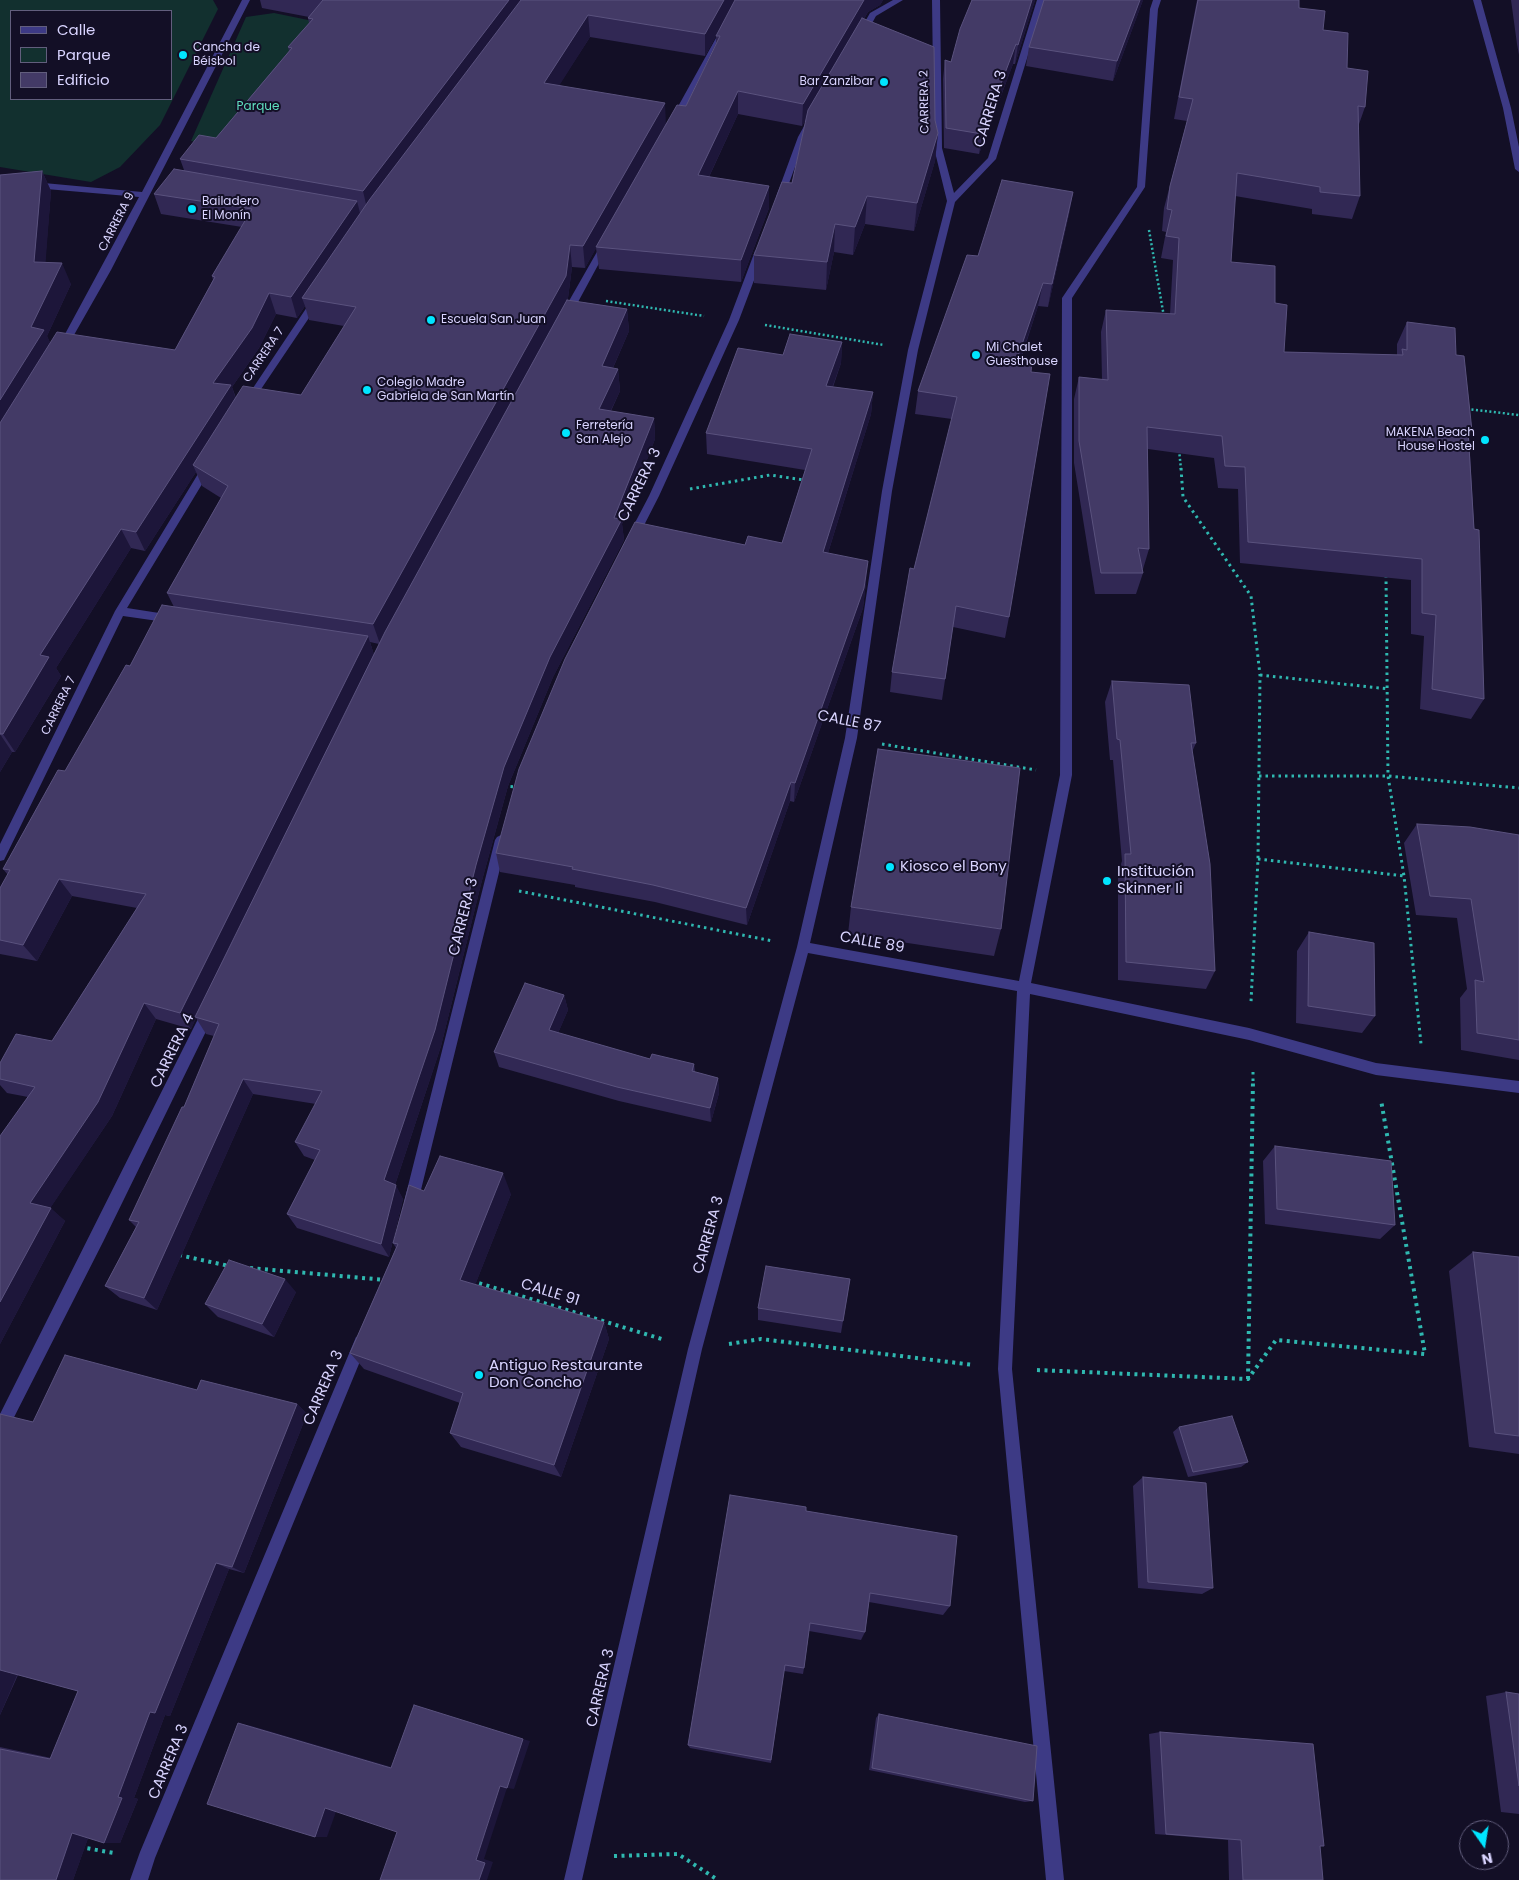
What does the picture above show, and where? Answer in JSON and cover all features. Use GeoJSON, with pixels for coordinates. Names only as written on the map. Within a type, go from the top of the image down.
{"type":"FeatureCollection","features":[{"type":"Feature","properties":{"kind":"street","name":"CARRERA 9"},"geometry":{"type":"LineString","coordinates":[[59,353],[106,270],[145,195],[158,180],[246,0]]}},
{"type":"Feature","properties":{"kind":"street"},"geometry":{"type":"LineString","coordinates":[[858,41],[873,15],[899,0]]}},
{"type":"Feature","properties":{"kind":"street","name":"CARRERA 2"},"geometry":{"type":"LineString","coordinates":[[936,0],[938,148],[952,201]]}},
{"type":"Feature","properties":{"kind":"street","name":"CARRERA 3"},"geometry":{"type":"LineString","coordinates":[[573,1880],[695,1349],[803,947],[851,738],[886,491],[914,350],[952,201],[992,159],[1041,0]]}},
{"type":"Feature","properties":{"kind":"street"},"geometry":{"type":"LineString","coordinates":[[1055,1880],[1005,1369],[1024,987],[1066,775],[1067,298],[1141,188],[1154,9],[1157,0]]}},
{"type":"Feature","properties":{"kind":"street"},"geometry":{"type":"LineString","coordinates":[[1477,0],[1508,108],[1519,169]]}},
{"type":"Feature","properties":{"kind":"street"},"geometry":{"type":"LineString","coordinates":[[669,131],[725,31]]}},
{"type":"Feature","properties":{"kind":"street"},"geometry":{"type":"LineString","coordinates":[[775,210],[802,136],[816,113]]}},
{"type":"Feature","properties":{"kind":"street"},"geometry":{"type":"LineString","coordinates":[[0,182],[145,195]]}},
{"type":"Feature","properties":{"kind":"street"},"geometry":{"type":"LineString","coordinates":[[562,323],[610,236]]}},
{"type":"Feature","properties":{"kind":"street","name":"CARRERA 3"},"geometry":{"type":"LineString","coordinates":[[627,548],[654,496],[734,320],[765,238]]}},
{"type":"Feature","properties":{"kind":"street","name":"CARRERA 7"},"geometry":{"type":"LineString","coordinates":[[241,413],[322,291]]}},
{"type":"Feature","properties":{"kind":"street","name":"CARRERA 7"},"geometry":{"type":"LineString","coordinates":[[0,856],[120,611],[215,454]]}},
{"type":"Feature","properties":{"kind":"street"},"geometry":{"type":"LineString","coordinates":[[120,611],[188,621]]}},
{"type":"Feature","properties":{"kind":"street","name":"CARRERA 3"},"geometry":{"type":"LineString","coordinates":[[409,1210],[489,884],[516,787]]}},
{"type":"Feature","properties":{"kind":"street","name":"CALLE 89"},"geometry":{"type":"LineString","coordinates":[[803,947],[1024,987],[1249,1034],[1376,1069],[1519,1087]]}},
{"type":"Feature","properties":{"kind":"street","name":"CARRERA 4"},"geometry":{"type":"LineString","coordinates":[[0,1430],[98,1237],[212,1005]]}},
{"type":"Feature","properties":{"kind":"street","name":"CARRERA 3"},"geometry":{"type":"LineString","coordinates":[[139,1880],[146,1858],[387,1280]]}},
{"type":"Feature","properties":{"kind":"path"},"geometry":{"type":"LineString","coordinates":[[1141,188],[1165,324]]}},
{"type":"Feature","properties":{"kind":"path"},"geometry":{"type":"LineString","coordinates":[[1461,408],[1519,415]]}},
{"type":"Feature","properties":{"kind":"path"},"geometry":{"type":"LineString","coordinates":[[1178,441],[1183,497],[1251,596],[1260,675],[1258,859],[1249,1034],[1253,1050],[1248,1379]]}},
{"type":"Feature","properties":{"kind":"path"},"geometry":{"type":"LineString","coordinates":[[654,496],[770,475],[809,480]]}},
{"type":"Feature","properties":{"kind":"path"},"geometry":{"type":"LineString","coordinates":[[1386,570],[1388,776],[1404,876],[1424,1074]]}},
{"type":"Feature","properties":{"kind":"path"},"geometry":{"type":"LineString","coordinates":[[1260,675],[1388,689]]}},
{"type":"Feature","properties":{"kind":"path","name":"CALLE 87"},"geometry":{"type":"LineString","coordinates":[[851,738],[1066,775]]}},
{"type":"Feature","properties":{"kind":"path"},"geometry":{"type":"LineString","coordinates":[[1259,776],[1388,776],[1519,788]]}},
{"type":"Feature","properties":{"kind":"path"},"geometry":{"type":"LineString","coordinates":[[496,785],[516,787]]}},
{"type":"Feature","properties":{"kind":"path"},"geometry":{"type":"LineString","coordinates":[[1258,859],[1404,876]]}},
{"type":"Feature","properties":{"kind":"path"},"geometry":{"type":"LineString","coordinates":[[489,884],[803,947]]}},
{"type":"Feature","properties":{"kind":"path"},"geometry":{"type":"LineString","coordinates":[[1248,1379],[1276,1340],[1425,1354],[1376,1069]]}},
{"type":"Feature","properties":{"kind":"path"},"geometry":{"type":"LineString","coordinates":[[171,1254],[235,1267]]}},
{"type":"Feature","properties":{"kind":"path"},"geometry":{"type":"LineString","coordinates":[[244,1268],[387,1280]]}},
{"type":"Feature","properties":{"kind":"path","name":"CALLE 91"},"geometry":{"type":"LineString","coordinates":[[463,1278],[695,1349]]}},
{"type":"Feature","properties":{"kind":"path"},"geometry":{"type":"LineString","coordinates":[[695,1349],[760,1339],[1005,1369],[1248,1379]]}},
{"type":"Feature","properties":{"kind":"path"},"geometry":{"type":"LineString","coordinates":[[78,1847],[146,1858]]}},
{"type":"Feature","properties":{"kind":"path"},"geometry":{"type":"LineString","coordinates":[[578,1858],[678,1854],[718,1880]]}},
{"type":"Feature","properties":{"kind":"green space","name":"Cancha de Béisbol"},"geometry":{"type":"Polygon","coordinates":[[[0,0],[213,0],[218,9],[160,125],[120,167],[91,182],[0,167],[0,0]]]}},
{"type":"Feature","properties":{"kind":"green space","name":"Parque"},"geometry":{"type":"Polygon","coordinates":[[[274,13],[318,22],[295,160],[191,141],[246,17],[274,13]]]}},
{"type":"Feature","properties":{"kind":"building"},"geometry":{"type":"Polygon","coordinates":[[[323,0],[509,0],[363,191],[180,159],[199,135],[216,138],[292,48],[288,47],[313,19],[308,18],[323,0]]]}},
{"type":"Feature","properties":{"kind":"building"},"geometry":{"type":"Polygon","coordinates":[[[521,0],[724,0],[705,34],[588,15],[544,83],[665,103],[583,246],[570,245],[566,276],[373,624],[167,593],[228,486],[193,465],[243,386],[301,395],[356,307],[302,298],[370,199],[521,0]]]}},
{"type":"Feature","properties":{"kind":"building"},"geometry":{"type":"Polygon","coordinates":[[[735,0],[864,0],[803,104],[738,91],[698,175],[769,186],[741,260],[596,247],[677,105],[686,106],[720,36],[716,36],[735,0]]]}},
{"type":"Feature","properties":{"kind":"building"},"geometry":{"type":"Polygon","coordinates":[[[972,0],[1032,0],[1018,45],[1016,44],[982,134],[946,128],[945,60],[951,62],[960,29],[972,0]]]}},
{"type":"Feature","properties":{"kind":"building"},"geometry":{"type":"Polygon","coordinates":[[[1044,0],[1140,0],[1117,61],[1029,47],[1044,0]]]}},
{"type":"Feature","properties":{"kind":"building"},"geometry":{"type":"Polygon","coordinates":[[[1198,0],[1299,0],[1299,8],[1325,11],[1323,30],[1348,33],[1347,68],[1368,71],[1365,107],[1358,106],[1360,196],[1320,192],[1320,187],[1237,173],[1231,262],[1275,266],[1275,303],[1287,305],[1284,352],[1403,355],[1402,349],[1407,350],[1407,322],[1455,328],[1456,355],[1464,356],[1472,431],[1468,430],[1474,529],[1479,530],[1484,699],[1432,689],[1436,615],[1422,613],[1422,559],[1248,542],[1245,467],[1225,466],[1222,436],[1147,427],[1149,549],[1138,548],[1143,573],[1101,573],[1079,441],[1079,377],[1108,380],[1106,310],[1175,314],[1179,238],[1166,236],[1172,210],[1167,209],[1170,186],[1193,99],[1179,97],[1198,0]]]}},
{"type":"Feature","properties":{"kind":"building"},"geometry":{"type":"Polygon","coordinates":[[[862,18],[934,47],[935,120],[938,133],[917,203],[867,196],[855,227],[835,224],[827,262],[754,255],[782,182],[792,183],[808,110],[862,18]]]}},
{"type":"Feature","properties":{"kind":"building"},"geometry":{"type":"Polygon","coordinates":[[[174,169],[357,201],[291,297],[269,293],[252,328],[213,383],[231,385],[136,532],[121,529],[40,655],[49,657],[3,734],[0,734],[0,423],[57,332],[175,350],[215,277],[212,276],[252,209],[154,194],[174,169]]]}},
{"type":"Feature","properties":{"kind":"building"},"geometry":{"type":"Polygon","coordinates":[[[42,171],[34,262],[62,263],[31,327],[44,330],[0,400],[0,175],[42,171]]]}},
{"type":"Feature","properties":{"kind":"building"},"geometry":{"type":"Polygon","coordinates":[[[1002,180],[1073,192],[1052,284],[1043,283],[1017,359],[1032,361],[1031,372],[1050,374],[1009,617],[956,606],[945,679],[892,672],[910,568],[914,569],[957,397],[918,391],[967,255],[978,256],[1002,180]]]}},
{"type":"Feature","properties":{"kind":"building"},"geometry":{"type":"Polygon","coordinates":[[[567,300],[627,309],[602,366],[618,369],[599,409],[654,418],[614,518],[622,519],[550,657],[504,767],[476,865],[435,1030],[384,1180],[396,1185],[381,1244],[287,1214],[320,1150],[295,1142],[322,1091],[243,1079],[144,1298],[105,1286],[139,1222],[129,1220],[182,1107],[184,1107],[219,1024],[195,1017],[385,632],[567,300]]]}},
{"type":"Feature","properties":{"kind":"building"},"geometry":{"type":"Polygon","coordinates":[[[790,334],[842,342],[826,386],[873,392],[823,552],[868,561],[864,588],[795,783],[791,782],[746,908],[653,885],[572,869],[573,867],[496,853],[519,769],[565,659],[635,522],[745,545],[748,536],[782,543],[812,449],[706,433],[738,348],[783,355],[790,334]]]}},
{"type":"Feature","properties":{"kind":"building"},"geometry":{"type":"Polygon","coordinates":[[[162,605],[368,636],[180,1013],[144,1003],[98,1102],[30,1203],[51,1208],[0,1302],[0,1136],[35,1087],[0,1079],[0,1063],[16,1034],[52,1041],[146,894],[59,879],[23,945],[0,940],[0,888],[10,870],[3,869],[58,770],[65,771],[126,665],[130,666],[162,605]]]}},
{"type":"Feature","properties":{"kind":"building"},"geometry":{"type":"Polygon","coordinates":[[[1112,681],[1189,685],[1196,743],[1191,743],[1210,864],[1215,971],[1126,962],[1125,854],[1131,854],[1120,740],[1117,739],[1112,681]]]}},
{"type":"Feature","properties":{"kind":"building","name":"Kiosco el Bony"},"geometry":{"type":"Polygon","coordinates":[[[878,749],[1020,768],[1001,929],[851,907],[878,749]]]}},
{"type":"Feature","properties":{"kind":"building"},"geometry":{"type":"Polygon","coordinates":[[[1417,824],[1470,827],[1519,835],[1519,1040],[1477,1033],[1475,980],[1484,982],[1471,899],[1430,896],[1417,824]]]}},
{"type":"Feature","properties":{"kind":"building"},"geometry":{"type":"Polygon","coordinates":[[[1309,932],[1374,943],[1375,1016],[1308,1006],[1309,932]]]}},
{"type":"Feature","properties":{"kind":"building"},"geometry":{"type":"Polygon","coordinates":[[[525,983],[564,995],[549,1030],[650,1059],[652,1054],[694,1064],[692,1071],[718,1078],[710,1108],[617,1087],[494,1052],[525,983]]]}},
{"type":"Feature","properties":{"kind":"building"},"geometry":{"type":"Polygon","coordinates":[[[1275,1146],[1391,1161],[1395,1225],[1277,1209],[1275,1146]]]}},
{"type":"Feature","properties":{"kind":"building","name":"Antiguo Restaurante Don Concho"},"geometry":{"type":"Polygon","coordinates":[[[440,1156],[503,1173],[460,1280],[604,1322],[554,1465],[450,1433],[463,1393],[350,1353],[398,1244],[393,1243],[409,1185],[424,1191],[440,1156]]]}},
{"type":"Feature","properties":{"kind":"building"},"geometry":{"type":"Polygon","coordinates":[[[1473,1252],[1519,1257],[1519,1436],[1495,1433],[1473,1252]]]}},
{"type":"Feature","properties":{"kind":"building"},"geometry":{"type":"Polygon","coordinates":[[[229,1260],[285,1279],[262,1324],[205,1304],[229,1260]]]}},
{"type":"Feature","properties":{"kind":"building"},"geometry":{"type":"Polygon","coordinates":[[[766,1266],[850,1279],[843,1321],[758,1308],[766,1266]]]}},
{"type":"Feature","properties":{"kind":"building"},"geometry":{"type":"Polygon","coordinates":[[[65,1355],[197,1390],[201,1380],[297,1404],[232,1567],[216,1563],[155,1713],[150,1712],[118,1797],[122,1798],[104,1843],[72,1833],[56,1880],[0,1880],[0,1749],[50,1759],[78,1691],[0,1670],[0,1414],[33,1422],[65,1355]]]}},
{"type":"Feature","properties":{"kind":"building"},"geometry":{"type":"Polygon","coordinates":[[[1232,1416],[1248,1462],[1193,1472],[1179,1427],[1232,1416]]]}},
{"type":"Feature","properties":{"kind":"building"},"geometry":{"type":"Polygon","coordinates":[[[1143,1477],[1206,1483],[1213,1588],[1148,1582],[1143,1477]]]}},
{"type":"Feature","properties":{"kind":"building"},"geometry":{"type":"Polygon","coordinates":[[[730,1495],[806,1507],[806,1511],[957,1536],[950,1606],[870,1593],[865,1632],[810,1623],[804,1668],[785,1665],[771,1760],[688,1745],[730,1495]]]}},
{"type":"Feature","properties":{"kind":"building"},"geometry":{"type":"Polygon","coordinates":[[[1506,1692],[1519,1694],[1519,1786],[1506,1692]]]}},
{"type":"Feature","properties":{"kind":"building"},"geometry":{"type":"Polygon","coordinates":[[[414,1705],[523,1739],[507,1788],[500,1786],[476,1860],[485,1863],[479,1880],[380,1880],[397,1832],[325,1808],[315,1837],[207,1804],[238,1723],[391,1768],[414,1705]]]}},
{"type":"Feature","properties":{"kind":"building"},"geometry":{"type":"Polygon","coordinates":[[[879,1714],[1037,1746],[1033,1801],[872,1768],[879,1714]]]}},
{"type":"Feature","properties":{"kind":"building"},"geometry":{"type":"Polygon","coordinates":[[[1160,1732],[1313,1744],[1324,1846],[1320,1846],[1323,1880],[1243,1880],[1241,1840],[1166,1834],[1160,1732]]]}},
{"type":"Feature","properties":{"kind":"place","name":"Cancha de Béisbol"},"geometry":{"type":"Point","coordinates":[183,55]}},
{"type":"Feature","properties":{"kind":"place","name":"Bar Zanzibar"},"geometry":{"type":"Point","coordinates":[884,82]}},
{"type":"Feature","properties":{"kind":"place","name":"Bailadero El Monín"},"geometry":{"type":"Point","coordinates":[192,209]}},
{"type":"Feature","properties":{"kind":"place","name":"Escuela San Juan"},"geometry":{"type":"Point","coordinates":[431,320]}},
{"type":"Feature","properties":{"kind":"place","name":"Mi Chalet Guesthouse"},"geometry":{"type":"Point","coordinates":[976,355]}},
{"type":"Feature","properties":{"kind":"place","name":"Colegio Madre Gabriela de San Martín"},"geometry":{"type":"Point","coordinates":[367,390]}},
{"type":"Feature","properties":{"kind":"place","name":"Ferretería San Alejo"},"geometry":{"type":"Point","coordinates":[566,433]}},
{"type":"Feature","properties":{"kind":"place","name":"MAKENA Beach House Hostel"},"geometry":{"type":"Point","coordinates":[1485,440]}},
{"type":"Feature","properties":{"kind":"place","name":"Kiosco el Bony"},"geometry":{"type":"Point","coordinates":[890,867]}},
{"type":"Feature","properties":{"kind":"place","name":"Institución Skinner Ii"},"geometry":{"type":"Point","coordinates":[1107,881]}},
{"type":"Feature","properties":{"kind":"place","name":"Antiguo Restaurante Don Concho"},"geometry":{"type":"Point","coordinates":[479,1375]}}]}
